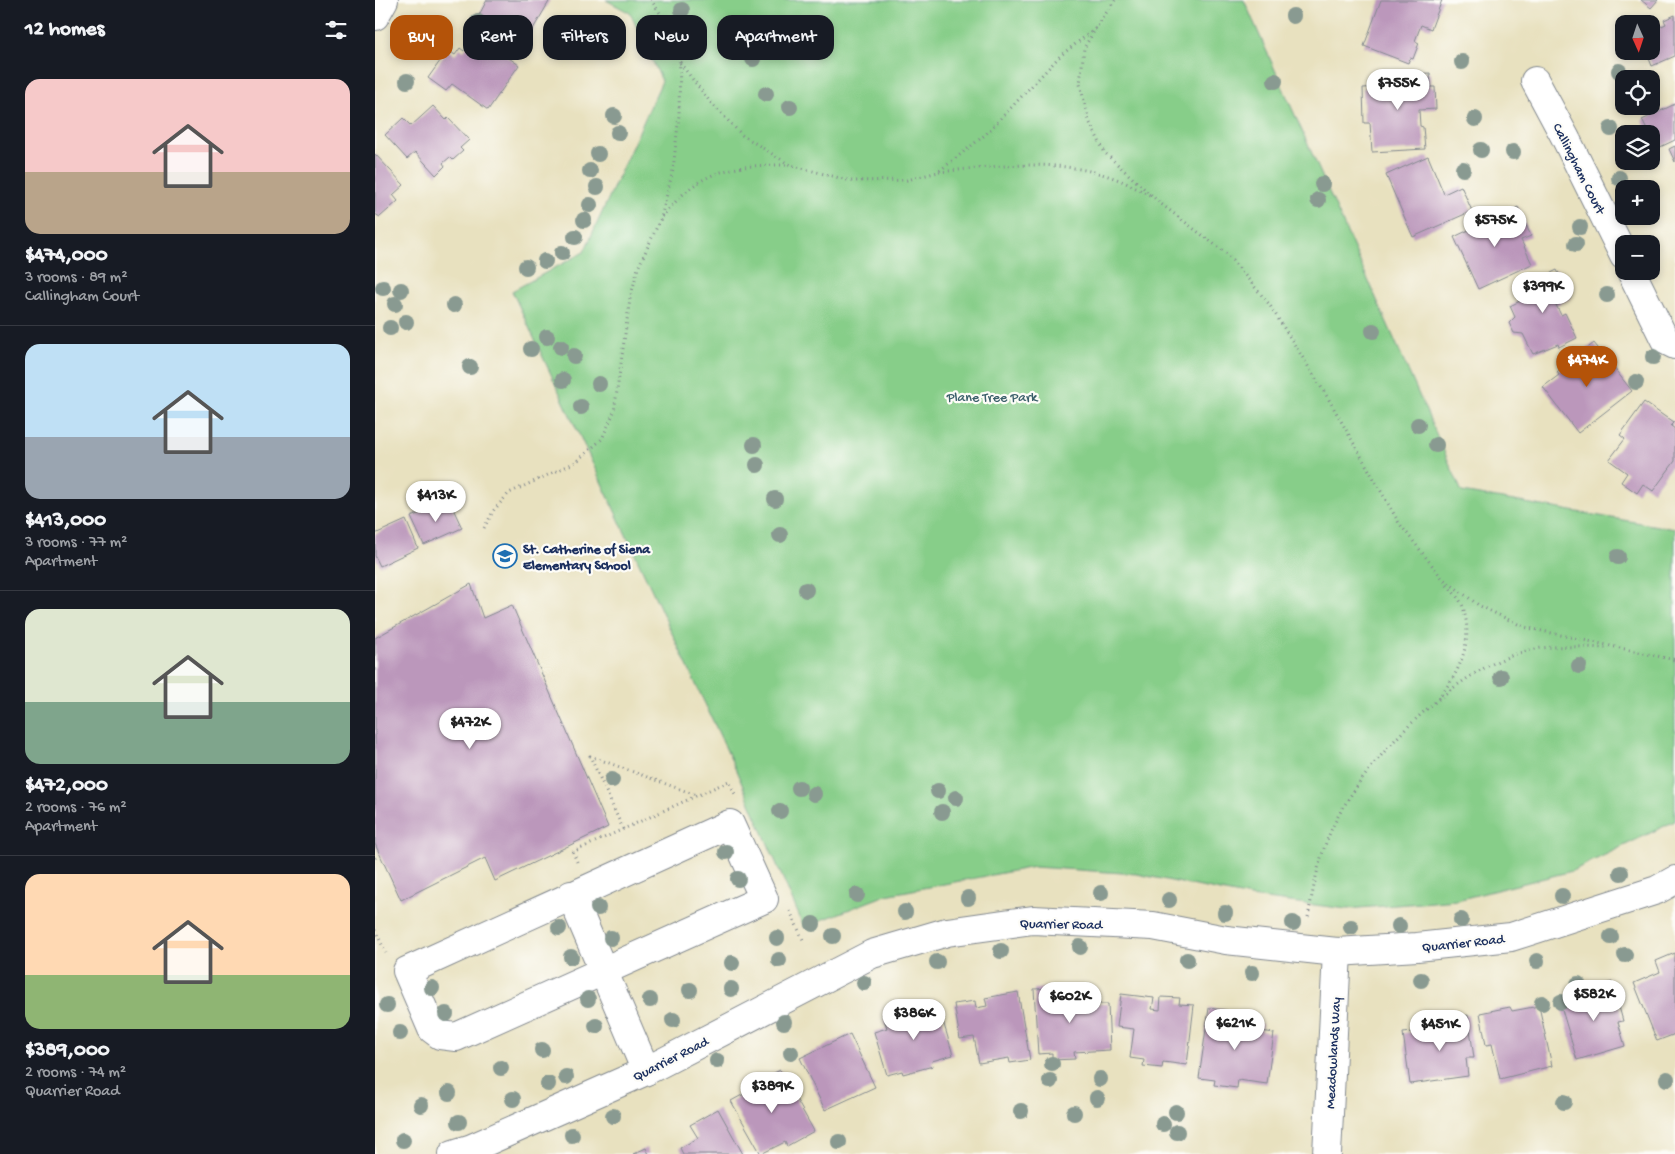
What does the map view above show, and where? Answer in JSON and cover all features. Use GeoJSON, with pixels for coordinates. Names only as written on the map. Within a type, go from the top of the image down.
{"type":"FeatureCollection","features":[{"type":"Feature","properties":{"kind":"street"},"geometry":{"type":"LineString","coordinates":[[375,16],[384,0]]}},
{"type":"Feature","properties":{"kind":"street","name":"Callingham Court"},"geometry":{"type":"LineString","coordinates":[[1535,81],[1565,136],[1615,238]]}},
{"type":"Feature","properties":{"kind":"street"},"geometry":{"type":"LineString","coordinates":[[1635,280],[1665,340],[1675,345]]}},
{"type":"Feature","properties":{"kind":"street"},"geometry":{"type":"LineString","coordinates":[[730,824],[764,899],[604,971],[456,1037],[440,1035],[432,1029],[407,971],[730,824]]}},
{"type":"Feature","properties":{"kind":"street","name":"Quarrier Road"},"geometry":{"type":"LineString","coordinates":[[453,1154],[472,1148],[647,1071],[872,954],[947,932],[1033,920],[1153,926],[1226,940],[1337,952],[1463,944],[1511,937],[1657,890],[1675,880]]}},
{"type":"Feature","properties":{"kind":"street"},"geometry":{"type":"LineString","coordinates":[[571,895],[647,1071]]}},
{"type":"Feature","properties":{"kind":"street","name":"Meadowlands Way"},"geometry":{"type":"LineString","coordinates":[[1327,1154],[1337,952]]}},
{"type":"Feature","properties":{"kind":"path"},"geometry":{"type":"LineString","coordinates":[[484,528],[494,510],[509,493],[576,462],[602,439],[614,412],[630,299],[638,268],[661,218],[673,170],[679,115],[680,51],[671,29],[651,0]]}},
{"type":"Feature","properties":{"kind":"path"},"geometry":{"type":"LineString","coordinates":[[1115,0],[1084,48],[1080,84],[1089,121],[1105,153],[1153,196],[1227,254],[1269,304],[1328,398],[1399,524],[1463,606],[1467,633],[1462,664],[1451,683],[1433,704],[1394,742],[1356,786],[1334,823],[1319,863],[1308,917]]}},
{"type":"Feature","properties":{"kind":"path"},"geometry":{"type":"LineString","coordinates":[[938,172],[985,135],[1060,56],[1096,28]]}},
{"type":"Feature","properties":{"kind":"path"},"geometry":{"type":"LineString","coordinates":[[680,63],[711,103],[742,135],[791,165]]}},
{"type":"Feature","properties":{"kind":"path"},"geometry":{"type":"LineString","coordinates":[[661,218],[688,190],[711,175],[736,167],[791,165],[851,180],[907,180],[938,172],[1010,165],[1070,167],[1111,177],[1153,196]]}},
{"type":"Feature","properties":{"kind":"path"},"geometry":{"type":"LineString","coordinates":[[1441,578],[1480,606],[1524,627],[1675,660]]}},
{"type":"Feature","properties":{"kind":"path"},"geometry":{"type":"LineString","coordinates":[[1433,704],[1473,674],[1522,652],[1559,647],[1614,648]]}},
{"type":"Feature","properties":{"kind":"path"},"geometry":{"type":"LineString","coordinates":[[623,829],[590,756],[697,796]]}},
{"type":"Feature","properties":{"kind":"green space","name":"Plane Tree Park"},"geometry":{"type":"Polygon","coordinates":[[[606,0],[1244,0],[1462,492],[1675,529],[1675,821],[1572,871],[1457,900],[1347,909],[1250,897],[1137,874],[1034,867],[886,895],[804,927],[735,768],[512,291],[584,252],[662,81],[652,60],[707,60],[707,15],[636,15],[636,26],[630,13],[606,0]]]}},
{"type":"Feature","properties":{"kind":"building"},"geometry":{"type":"Polygon","coordinates":[[[487,0],[550,0],[533,29],[533,15],[479,15],[487,0]]]}},
{"type":"Feature","properties":{"kind":"building"},"geometry":{"type":"Polygon","coordinates":[[[1381,0],[1442,0],[1431,29],[1421,25],[1415,41],[1419,43],[1413,59],[1410,58],[1408,63],[1364,46],[1381,0]]]}},
{"type":"Feature","properties":{"kind":"building"},"geometry":{"type":"Polygon","coordinates":[[[1641,0],[1658,0],[1651,8],[1641,0]]]}},
{"type":"Feature","properties":{"kind":"building"},"geometry":{"type":"Polygon","coordinates":[[[1675,15],[1675,56],[1652,66],[1650,60],[1660,60],[1660,27],[1666,24],[1664,20],[1675,15]]]}},
{"type":"Feature","properties":{"kind":"building"},"geometry":{"type":"Polygon","coordinates":[[[460,48],[463,50],[463,60],[512,60],[519,65],[488,110],[452,84],[446,91],[428,78],[441,60],[453,60],[453,54],[455,55],[460,48]]]}},
{"type":"Feature","properties":{"kind":"building"},"geometry":{"type":"Polygon","coordinates":[[[1430,73],[1431,87],[1435,87],[1436,109],[1419,110],[1425,149],[1372,152],[1370,123],[1364,123],[1363,88],[1379,87],[1379,76],[1430,73]]]}},
{"type":"Feature","properties":{"kind":"building"},"geometry":{"type":"Polygon","coordinates":[[[1675,104],[1675,140],[1660,147],[1660,125],[1644,125],[1642,120],[1652,115],[1660,115],[1660,111],[1675,104]]]}},
{"type":"Feature","properties":{"kind":"building"},"geometry":{"type":"Polygon","coordinates":[[[433,106],[446,120],[448,118],[469,140],[460,148],[463,151],[453,160],[450,157],[443,163],[445,166],[436,175],[415,152],[407,159],[385,135],[403,118],[411,126],[433,106]]]}},
{"type":"Feature","properties":{"kind":"building"},"geometry":{"type":"Polygon","coordinates":[[[1675,146],[1675,162],[1669,149],[1675,146]]]}},
{"type":"Feature","properties":{"kind":"building"},"geometry":{"type":"Polygon","coordinates":[[[375,154],[404,185],[393,195],[398,201],[380,217],[375,214],[375,154]]]}},
{"type":"Feature","properties":{"kind":"building"},"geometry":{"type":"Polygon","coordinates":[[[1428,156],[1444,194],[1461,186],[1472,211],[1413,237],[1386,175],[1428,156]]]}},
{"type":"Feature","properties":{"kind":"building"},"geometry":{"type":"Polygon","coordinates":[[[1518,207],[1531,236],[1521,240],[1532,264],[1478,289],[1454,237],[1518,207]]]}},
{"type":"Feature","properties":{"kind":"building"},"geometry":{"type":"Polygon","coordinates":[[[1557,270],[1571,298],[1556,305],[1561,315],[1565,313],[1577,338],[1559,347],[1558,344],[1533,354],[1523,334],[1514,333],[1509,323],[1515,317],[1510,306],[1524,299],[1519,289],[1557,270]]]}},
{"type":"Feature","properties":{"kind":"building"},"geometry":{"type":"Polygon","coordinates":[[[1594,343],[1632,391],[1578,433],[1543,387],[1559,375],[1557,372],[1594,343]]]}},
{"type":"Feature","properties":{"kind":"building"},"geometry":{"type":"Polygon","coordinates":[[[1644,402],[1674,423],[1671,426],[1675,429],[1675,461],[1653,491],[1643,484],[1637,493],[1621,482],[1627,473],[1609,460],[1625,439],[1620,435],[1644,402]]]}},
{"type":"Feature","properties":{"kind":"building"},"geometry":{"type":"Polygon","coordinates":[[[449,500],[462,528],[424,545],[411,517],[449,500]]]}},
{"type":"Feature","properties":{"kind":"building"},"geometry":{"type":"Polygon","coordinates":[[[406,520],[418,548],[380,566],[375,556],[375,534],[406,520]]]}},
{"type":"Feature","properties":{"kind":"building"},"geometry":{"type":"Polygon","coordinates":[[[471,584],[483,618],[512,605],[608,827],[495,881],[485,858],[401,900],[375,844],[375,638],[471,584]]]}},
{"type":"Feature","properties":{"kind":"building"},"geometry":{"type":"Polygon","coordinates":[[[1675,953],[1675,1034],[1657,1041],[1634,983],[1660,972],[1656,961],[1675,953]]]}},
{"type":"Feature","properties":{"kind":"building"},"geometry":{"type":"Polygon","coordinates":[[[1612,982],[1623,1021],[1618,1022],[1625,1046],[1577,1060],[1560,1003],[1590,994],[1588,989],[1612,982]]]}},
{"type":"Feature","properties":{"kind":"building"},"geometry":{"type":"Polygon","coordinates":[[[1067,987],[1068,1007],[1079,1006],[1079,995],[1091,994],[1092,1004],[1108,1004],[1110,1050],[1074,1052],[1075,1059],[1052,1060],[1052,1053],[1038,1054],[1034,989],[1067,987]]]}},
{"type":"Feature","properties":{"kind":"building"},"geometry":{"type":"Polygon","coordinates":[[[1018,992],[1030,1060],[1010,1063],[1009,1058],[979,1063],[974,1037],[960,1039],[954,1004],[975,1001],[976,1008],[987,1006],[985,998],[1018,992]]]}},
{"type":"Feature","properties":{"kind":"building"},"geometry":{"type":"Polygon","coordinates":[[[1121,994],[1154,998],[1152,1009],[1160,1010],[1161,997],[1180,998],[1179,1004],[1194,1005],[1187,1065],[1163,1062],[1162,1068],[1143,1066],[1144,1060],[1130,1058],[1134,1029],[1117,1027],[1121,994]]]}},
{"type":"Feature","properties":{"kind":"building"},"geometry":{"type":"Polygon","coordinates":[[[938,1004],[953,1055],[932,1061],[933,1066],[903,1074],[902,1071],[887,1075],[874,1032],[887,1028],[884,1019],[901,1014],[903,1023],[913,1020],[910,1012],[938,1004]]]}},
{"type":"Feature","properties":{"kind":"building"},"geometry":{"type":"Polygon","coordinates":[[[1539,1006],[1552,1066],[1500,1079],[1492,1044],[1486,1045],[1480,1013],[1510,1007],[1512,1011],[1539,1006]]]}},
{"type":"Feature","properties":{"kind":"building"},"geometry":{"type":"Polygon","coordinates":[[[1209,1008],[1240,1012],[1237,1032],[1246,1033],[1247,1022],[1262,1024],[1261,1031],[1274,1033],[1267,1084],[1238,1080],[1237,1088],[1214,1085],[1215,1080],[1199,1078],[1209,1008]]]}},
{"type":"Feature","properties":{"kind":"building"},"geometry":{"type":"Polygon","coordinates":[[[1468,1015],[1474,1058],[1466,1058],[1468,1076],[1410,1084],[1403,1033],[1423,1031],[1423,1035],[1441,1032],[1439,1020],[1468,1015]]]}},
{"type":"Feature","properties":{"kind":"building"},"geometry":{"type":"Polygon","coordinates":[[[850,1034],[875,1087],[825,1110],[800,1058],[850,1034]]]}},
{"type":"Feature","properties":{"kind":"building"},"geometry":{"type":"Polygon","coordinates":[[[780,1070],[814,1131],[787,1146],[785,1142],[761,1154],[731,1101],[755,1088],[752,1085],[780,1070]]]}},
{"type":"Feature","properties":{"kind":"building"},"geometry":{"type":"Polygon","coordinates":[[[718,1109],[743,1154],[683,1154],[680,1148],[698,1138],[690,1125],[718,1109]]]}},
{"type":"Feature","properties":{"kind":"building"},"geometry":{"type":"Polygon","coordinates":[[[646,1148],[649,1154],[633,1154],[646,1148]]]}},
{"type":"Feature","properties":{"kind":"place","name":"St. Catherine of Siena Elementary School"},"geometry":{"type":"Point","coordinates":[505,556]}}]}
